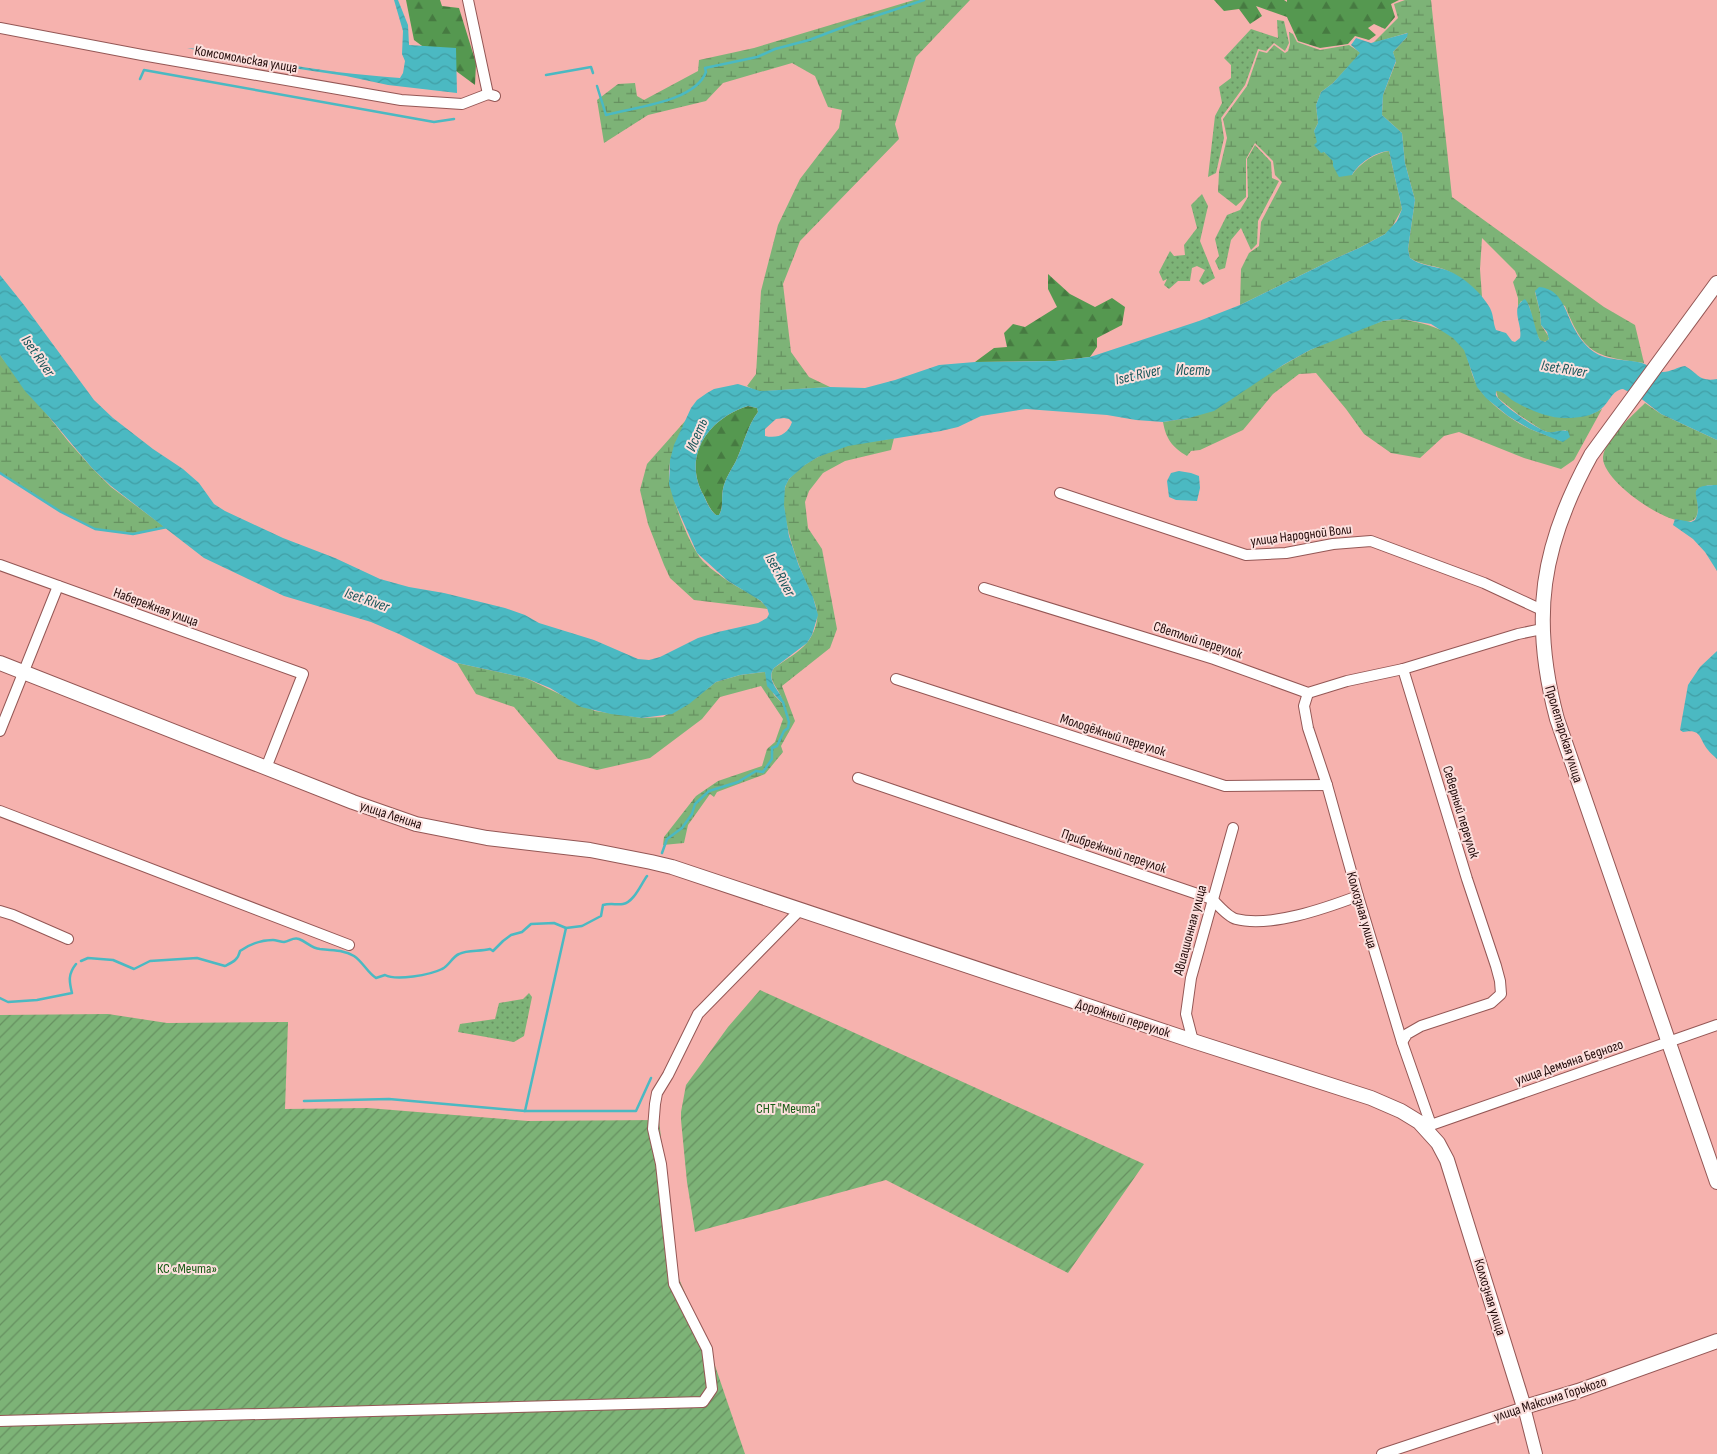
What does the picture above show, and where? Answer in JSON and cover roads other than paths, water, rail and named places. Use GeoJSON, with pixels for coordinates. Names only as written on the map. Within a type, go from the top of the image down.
{"type":"FeatureCollection","features":[{"type":"Feature","properties":{"kind":"main road","name":"Пролетарская улица"},"geometry":{"type":"LineString","coordinates":[[1717,282],[1591,455],[1574,486],[1552,546],[1545,580],[1542,610],[1548,686],[1557,719],[1717,1182]]}},
{"type":"Feature","properties":{"kind":"main road","name":"улица Ленина"},"geometry":{"type":"LineString","coordinates":[[0,663],[353,802],[416,824],[453,832],[590,850],[651,862],[798,910]]}},
{"type":"Feature","properties":{"kind":"main road","name":"Дорожный переулок"},"geometry":{"type":"LineString","coordinates":[[798,910],[1192,1041],[1371,1098],[1401,1111],[1429,1128],[1438,1143]]}},
{"type":"Feature","properties":{"kind":"main road","name":"Колхозная улица"},"geometry":{"type":"LineString","coordinates":[[1438,1143],[1447,1160],[1454,1181],[1524,1407]]}},
{"type":"Feature","properties":{"kind":"main road","name":"улица Максима Горького"},"geometry":{"type":"LineString","coordinates":[[1524,1407],[1578,1391],[1717,1341]]}},
{"type":"Feature","properties":{"kind":"street","name":"Комсомольская улица"},"geometry":{"type":"LineString","coordinates":[[0,28],[142,56],[401,100],[462,104],[491,95],[468,0]]}},
{"type":"Feature","properties":{"kind":"street","name":"улица Народной Воли"},"geometry":{"type":"LineString","coordinates":[[1060,493],[1246,555],[1286,553],[1332,544],[1371,540],[1484,582],[1542,610]]}},
{"type":"Feature","properties":{"kind":"street","name":"Набережная улица"},"geometry":{"type":"LineString","coordinates":[[0,565],[303,674],[266,768]]}},
{"type":"Feature","properties":{"kind":"street"},"geometry":{"type":"LineString","coordinates":[[0,731],[58,586]]}},
{"type":"Feature","properties":{"kind":"street","name":"Светлый переулок"},"geometry":{"type":"LineString","coordinates":[[984,588],[1214,659],[1308,693]]}},
{"type":"Feature","properties":{"kind":"street"},"geometry":{"type":"LineString","coordinates":[[1308,693],[1347,681],[1403,669],[1518,634],[1542,629]]}},
{"type":"Feature","properties":{"kind":"street","name":"Северный переулок"},"geometry":{"type":"LineString","coordinates":[[1402,1042],[1407,1034],[1421,1026],[1491,1003],[1501,994],[1496,966],[1467,879],[1403,669]]}},
{"type":"Feature","properties":{"kind":"street","name":"Молодёжный переулок"},"geometry":{"type":"LineString","coordinates":[[896,679],[1226,786],[1327,785]]}},
{"type":"Feature","properties":{"kind":"street","name":"Колхозная улица"},"geometry":{"type":"LineString","coordinates":[[1308,693],[1304,706],[1308,728],[1327,785],[1358,896],[1429,1128]]}},
{"type":"Feature","properties":{"kind":"street","name":"Прибрежный переулок"},"geometry":{"type":"LineString","coordinates":[[858,778],[1212,899],[1234,919],[1256,921],[1303,914],[1358,896]]}},
{"type":"Feature","properties":{"kind":"street"},"geometry":{"type":"LineString","coordinates":[[0,810],[349,945]]}},
{"type":"Feature","properties":{"kind":"street","name":"Авиационная улица"},"geometry":{"type":"LineString","coordinates":[[1192,1041],[1186,1014],[1191,978],[1233,828]]}},
{"type":"Feature","properties":{"kind":"street"},"geometry":{"type":"LineString","coordinates":[[0,1421],[703,1402],[712,1389],[707,1349],[674,1284],[660,1164],[653,1128],[657,1093],[673,1067],[698,1014],[798,910]]}},
{"type":"Feature","properties":{"kind":"street"},"geometry":{"type":"LineString","coordinates":[[0,911],[68,939]]}},
{"type":"Feature","properties":{"kind":"street","name":"улица Демьяна Бедного"},"geometry":{"type":"LineString","coordinates":[[1429,1128],[1717,1026]]}},
{"type":"Feature","properties":{"kind":"street","name":"Колхозная улица"},"geometry":{"type":"LineString","coordinates":[[1524,1407],[1536,1454]]}},
{"type":"Feature","properties":{"kind":"street","name":"улица Максима Горького"},"geometry":{"type":"LineString","coordinates":[[1382,1454],[1524,1407]]}},
{"type":"Feature","properties":{"kind":"water"},"geometry":{"type":"Polygon","coordinates":[[[394,0],[398,0],[408,25],[409,45],[456,48],[457,93],[388,85],[346,76],[253,62],[187,48],[321,70],[400,78],[405,61],[402,54],[403,31],[394,0]]]}},
{"type":"Feature","properties":{"kind":"water"},"geometry":{"type":"Polygon","coordinates":[[[1408,33],[1407,37],[1393,52],[1396,61],[1383,95],[1382,115],[1402,133],[1405,163],[1415,200],[1408,249],[1410,258],[1421,264],[1450,271],[1470,284],[1490,308],[1496,330],[1506,333],[1512,341],[1515,342],[1520,338],[1517,312],[1520,303],[1525,299],[1540,340],[1545,342],[1549,339],[1547,332],[1541,325],[1535,291],[1539,287],[1547,289],[1558,296],[1580,338],[1599,355],[1642,363],[1660,372],[1685,366],[1700,377],[1711,380],[1717,379],[1717,440],[1661,414],[1639,397],[1623,389],[1613,394],[1598,411],[1576,418],[1560,418],[1539,413],[1496,391],[1496,396],[1507,407],[1537,427],[1548,432],[1568,431],[1570,437],[1563,442],[1560,441],[1530,429],[1508,416],[1486,398],[1477,387],[1464,350],[1453,338],[1431,324],[1402,319],[1383,321],[1310,350],[1283,365],[1214,411],[1189,418],[1163,422],[1107,415],[1026,409],[981,416],[958,427],[941,431],[848,446],[818,457],[805,465],[789,479],[785,487],[784,505],[789,536],[799,566],[813,597],[818,615],[812,635],[807,643],[774,668],[772,673],[772,682],[784,703],[767,686],[765,672],[740,675],[716,682],[689,704],[672,714],[642,718],[611,714],[581,707],[550,688],[526,678],[457,663],[371,622],[284,596],[204,558],[111,486],[92,468],[25,391],[0,355],[0,275],[94,400],[113,418],[153,449],[183,469],[199,483],[214,504],[225,511],[380,579],[505,608],[525,615],[539,623],[594,640],[638,659],[649,660],[660,657],[698,638],[758,623],[767,618],[769,614],[761,601],[728,581],[697,553],[674,501],[669,484],[670,460],[674,445],[691,408],[697,400],[714,389],[738,384],[760,391],[830,387],[865,388],[939,365],[975,362],[1055,361],[1090,357],[1199,321],[1240,305],[1359,248],[1385,234],[1397,221],[1402,209],[1389,151],[1378,153],[1368,159],[1352,175],[1339,177],[1333,166],[1333,161],[1324,152],[1321,153],[1314,145],[1317,142],[1314,131],[1318,123],[1316,105],[1321,92],[1333,83],[1360,53],[1351,45],[1356,38],[1371,43],[1408,33]],[[748,406],[721,420],[711,429],[698,453],[696,467],[698,481],[708,504],[716,515],[719,515],[721,509],[722,492],[725,482],[736,461],[751,423],[758,412],[757,408],[748,406]],[[784,418],[776,419],[765,429],[765,436],[774,437],[782,435],[788,430],[792,422],[784,418]]]}},
{"type":"Feature","properties":{"kind":"water"},"geometry":{"type":"Polygon","coordinates":[[[1179,471],[1199,476],[1200,488],[1197,501],[1176,500],[1169,497],[1167,481],[1171,473],[1179,471]]]}},
{"type":"Feature","properties":{"kind":"water"},"geometry":{"type":"Polygon","coordinates":[[[1717,485],[1717,571],[1705,552],[1693,539],[1673,525],[1675,519],[1691,522],[1695,520],[1698,513],[1696,491],[1706,486],[1717,485]]]}},
{"type":"Feature","properties":{"kind":"water"},"geometry":{"type":"Polygon","coordinates":[[[1717,651],[1717,759],[1705,746],[1697,733],[1680,730],[1688,685],[1700,667],[1717,651]]]}},
{"type":"Feature","properties":{"kind":"waterway"},"geometry":{"type":"LineString","coordinates":[[597,86],[606,115],[647,106],[677,97],[690,90],[700,82],[706,72],[705,68],[757,57],[775,49],[809,40],[924,0]]}},
{"type":"Feature","properties":{"kind":"waterway"},"geometry":{"type":"LineString","coordinates":[[546,75],[591,67],[593,73]]}},
{"type":"Feature","properties":{"kind":"waterway"},"geometry":{"type":"LineString","coordinates":[[140,79],[144,70],[434,122],[454,119]]}},
{"type":"Feature","properties":{"kind":"waterway"},"geometry":{"type":"LineString","coordinates":[[0,473],[61,512],[95,529],[133,534],[167,527]]}},
{"type":"Feature","properties":{"kind":"waterway"},"geometry":{"type":"LineString","coordinates":[[662,853],[667,839],[682,828],[692,814],[695,804],[709,791],[738,782],[756,771],[763,772],[772,759],[772,748],[777,746],[784,731],[788,728],[789,722],[783,702]]}},
{"type":"Feature","properties":{"kind":"waterway"},"geometry":{"type":"LineString","coordinates":[[81,961],[88,958],[113,960],[134,969],[150,961],[197,958],[225,966],[233,962],[240,951],[255,943],[273,940],[284,942],[297,939],[317,948],[350,954],[357,958],[376,978],[385,975],[390,977],[413,976],[442,969],[463,952],[490,949],[493,951],[511,935],[522,932],[531,924],[554,923],[566,928],[582,926],[601,916],[603,905],[623,904],[631,900],[647,876]]}},
{"type":"Feature","properties":{"kind":"waterway"},"geometry":{"type":"LineString","coordinates":[[566,928],[525,1111],[636,1111],[651,1078]]}},
{"type":"Feature","properties":{"kind":"waterway"},"geometry":{"type":"LineString","coordinates":[[0,998],[8,1002],[37,1000],[72,993],[70,978],[76,964]]}},
{"type":"Feature","properties":{"kind":"waterway"},"geometry":{"type":"LineString","coordinates":[[304,1101],[389,1099],[525,1111]]}},
{"type":"Feature","properties":{"kind":"water label","name":"Iset River"},"geometry":{"type":"Point","coordinates":[38,356]}},
{"type":"Feature","properties":{"kind":"water label","name":"Iset River"},"geometry":{"type":"Point","coordinates":[1564,369]}},
{"type":"Feature","properties":{"kind":"water label","name":"Исеть"},"geometry":{"type":"Point","coordinates":[1193,370]}},
{"type":"Feature","properties":{"kind":"water label","name":"Iset River"},"geometry":{"type":"Point","coordinates":[1138,375]}},
{"type":"Feature","properties":{"kind":"water label","name":"Исеть"},"geometry":{"type":"Point","coordinates":[697,435]}},
{"type":"Feature","properties":{"kind":"water label","name":"Iset River"},"geometry":{"type":"Point","coordinates":[780,575]}},
{"type":"Feature","properties":{"kind":"water label","name":"Iset River"},"geometry":{"type":"Point","coordinates":[367,600]}},
{"type":"Feature","properties":{"kind":"park label","name":"СНТ \"Мечта\""},"geometry":{"type":"Point","coordinates":[788,1108]}},
{"type":"Feature","properties":{"kind":"park label","name":"КС «Мечта»"},"geometry":{"type":"Point","coordinates":[187,1268]}}]}
